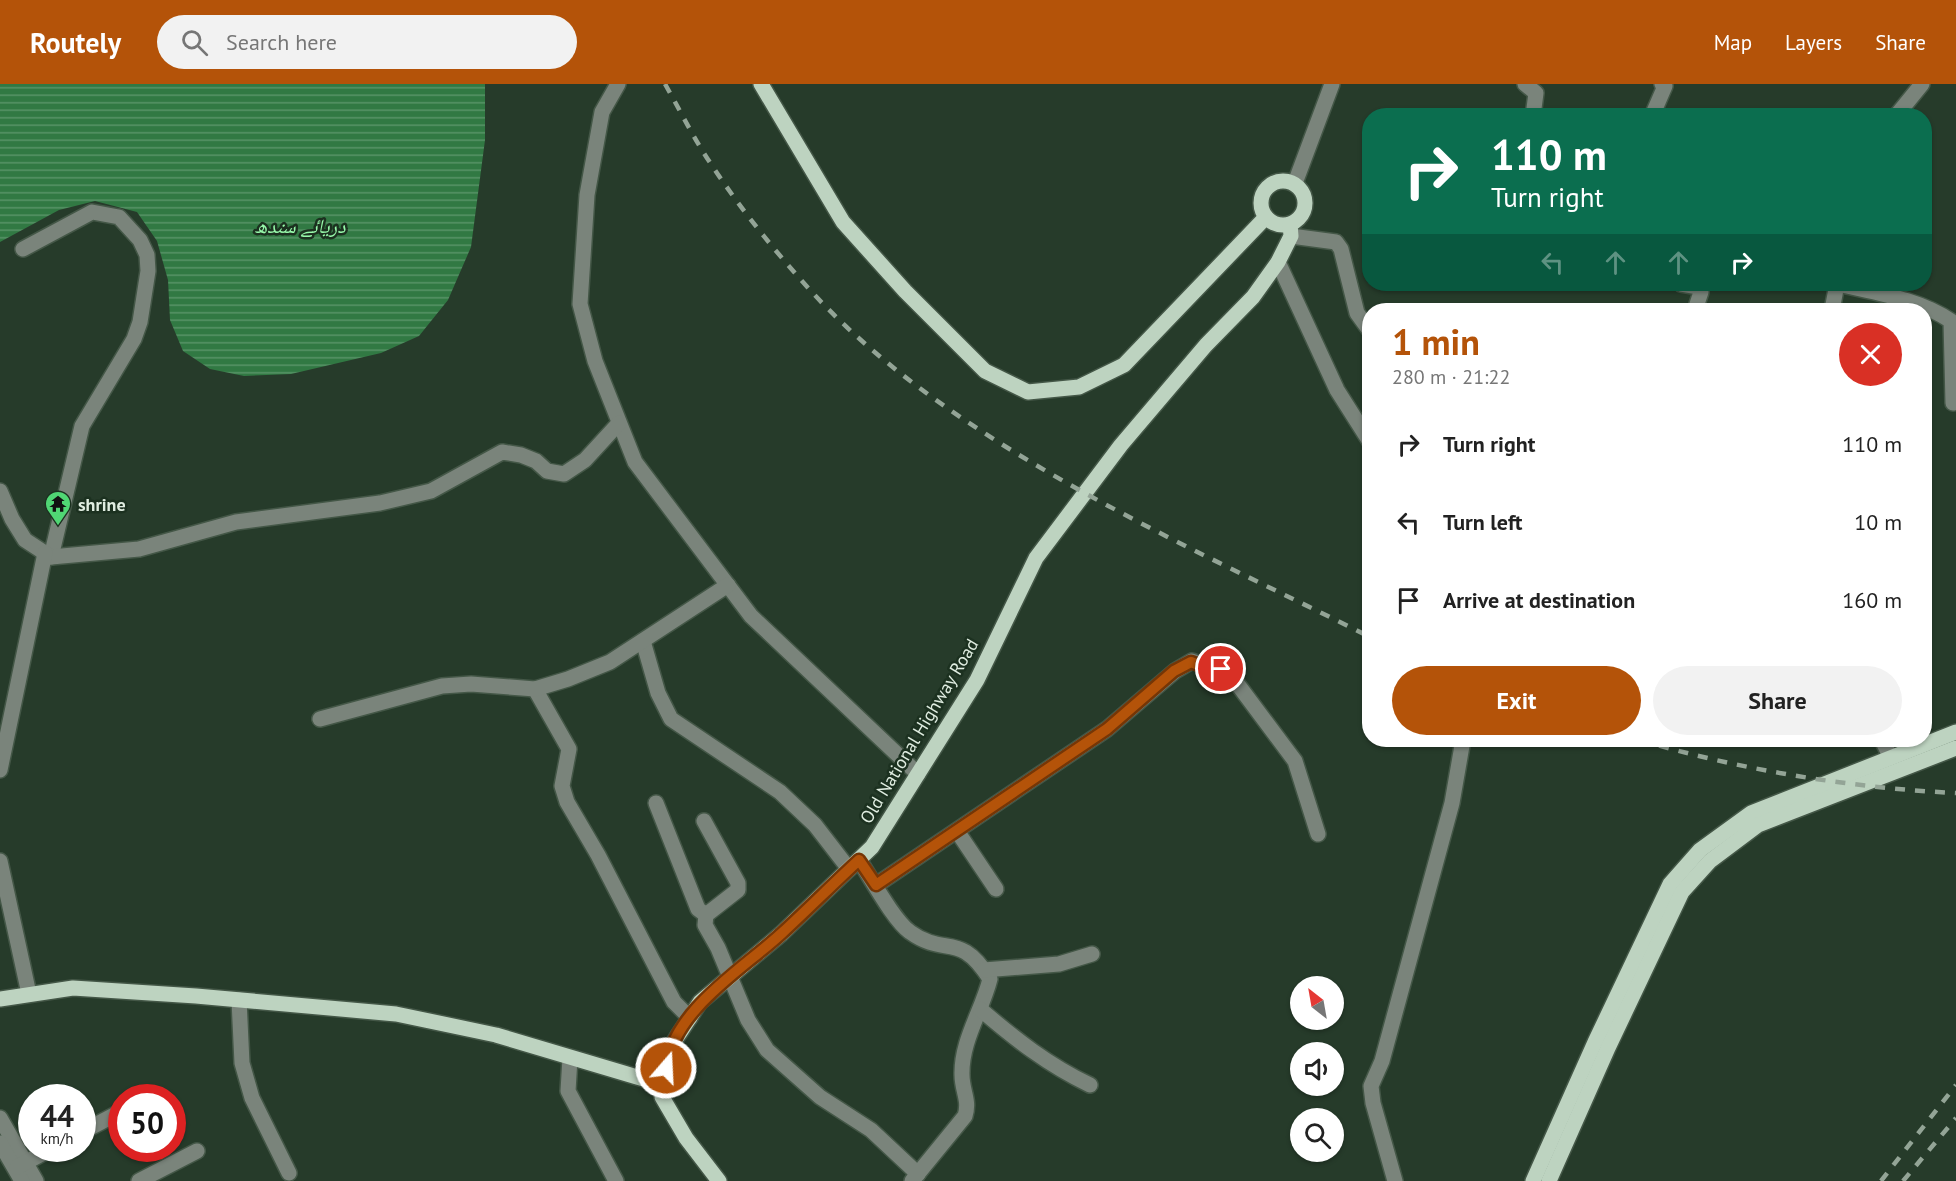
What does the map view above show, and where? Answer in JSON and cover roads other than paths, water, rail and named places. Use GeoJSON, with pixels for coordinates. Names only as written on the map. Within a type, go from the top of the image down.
{"type":"FeatureCollection","features":[{"type":"Feature","properties":{"kind":"main road"},"geometry":{"type":"LineString","coordinates":[[761,84],[843,222],[905,291],[985,370],[1028,392],[1078,387],[1124,364],[1266,217]]}},
{"type":"Feature","properties":{"kind":"main road"},"geometry":{"type":"LineString","coordinates":[[1277,181],[1294,183],[1304,194],[1306,201],[1302,215],[1291,230],[1266,217],[1261,200],[1269,185],[1277,181]]}},
{"type":"Feature","properties":{"kind":"main road","name":"Old National Highway Road"},"geometry":{"type":"LineString","coordinates":[[719,1181],[686,1138],[662,1097],[668,1051],[700,1002],[782,933],[872,847],[977,680],[1042,550],[1121,445],[1206,345],[1253,297],[1278,262],[1291,230]]}},
{"type":"Feature","properties":{"kind":"main road"},"geometry":{"type":"LineString","coordinates":[[1932,741],[1956,732]]}},
{"type":"Feature","properties":{"kind":"main road"},"geometry":{"type":"LineString","coordinates":[[1533,1181],[1595,1042],[1670,884],[1700,850],[1751,813],[1915,747]]}},
{"type":"Feature","properties":{"kind":"main road"},"geometry":{"type":"LineString","coordinates":[[1549,1181],[1608,1048],[1682,892],[1710,861],[1758,825],[1956,748]]}},
{"type":"Feature","properties":{"kind":"main road"},"geometry":{"type":"LineString","coordinates":[[0,999],[73,988],[396,1014],[496,1035],[664,1085]]}},
{"type":"Feature","properties":{"kind":"street"},"geometry":{"type":"LineString","coordinates":[[618,84],[602,112],[587,195],[580,304],[595,361],[635,462],[751,616],[918,774]]}},
{"type":"Feature","properties":{"kind":"street"},"geometry":{"type":"LineString","coordinates":[[1294,183],[1332,84]]}},
{"type":"Feature","properties":{"kind":"street"},"geometry":{"type":"LineString","coordinates":[[1525,84],[1536,93],[1534,108]]}},
{"type":"Feature","properties":{"kind":"street"},"geometry":{"type":"LineString","coordinates":[[1655,108],[1665,86],[1662,84]]}},
{"type":"Feature","properties":{"kind":"street"},"geometry":{"type":"LineString","coordinates":[[1902,108],[1922,84]]}},
{"type":"Feature","properties":{"kind":"street"},"geometry":{"type":"LineString","coordinates":[[0,770],[48,555],[82,426],[134,339],[140,322],[148,271],[147,255],[140,240],[119,217],[108,213],[92,212],[23,249]]}},
{"type":"Feature","properties":{"kind":"street"},"geometry":{"type":"LineString","coordinates":[[1291,230],[1336,242],[1341,249],[1357,314],[1362,321]]}},
{"type":"Feature","properties":{"kind":"street"},"geometry":{"type":"LineString","coordinates":[[1278,262],[1337,390],[1362,429]]}},
{"type":"Feature","properties":{"kind":"street"},"geometry":{"type":"LineString","coordinates":[[1866,291],[1912,303]]}},
{"type":"Feature","properties":{"kind":"street"},"geometry":{"type":"LineString","coordinates":[[1932,310],[1951,321],[1953,403]]}},
{"type":"Feature","properties":{"kind":"street"},"geometry":{"type":"LineString","coordinates":[[0,490],[12,519],[26,540],[48,555],[139,549],[236,522],[380,503],[431,491],[502,452],[521,455],[536,461],[547,471],[564,474],[585,460],[619,423]]}},
{"type":"Feature","properties":{"kind":"street"},"geometry":{"type":"LineString","coordinates":[[320,719],[442,686],[471,684],[535,689],[610,662],[728,585]]}},
{"type":"Feature","properties":{"kind":"street"},"geometry":{"type":"LineString","coordinates":[[643,642],[658,693],[671,719],[780,792],[876,885],[908,931],[929,943],[955,946],[968,951],[990,979],[968,1039],[961,1076],[968,1104],[964,1116],[915,1178],[871,1130],[820,1097],[767,1050],[748,1020],[718,948],[705,925],[706,915],[729,899],[738,890],[738,883],[704,821]]}},
{"type":"Feature","properties":{"kind":"street"},"geometry":{"type":"LineString","coordinates":[[876,885],[1107,729],[1174,671],[1191,662],[1230,674],[1295,761],[1318,834]]}},
{"type":"Feature","properties":{"kind":"street"},"geometry":{"type":"LineString","coordinates":[[535,689],[569,749],[562,786],[567,802],[598,855],[674,1002],[690,1018]]}},
{"type":"Feature","properties":{"kind":"street"},"geometry":{"type":"LineString","coordinates":[[1395,1181],[1373,1103],[1371,1086],[1382,1061],[1445,829],[1462,747]]}},
{"type":"Feature","properties":{"kind":"street"},"geometry":{"type":"LineString","coordinates":[[1886,747],[1890,756]]}},
{"type":"Feature","properties":{"kind":"street"},"geometry":{"type":"LineString","coordinates":[[657,802],[698,909],[706,915]]}},
{"type":"Feature","properties":{"kind":"street"},"geometry":{"type":"LineString","coordinates":[[957,831],[996,889]]}},
{"type":"Feature","properties":{"kind":"street"},"geometry":{"type":"LineString","coordinates":[[0,861],[29,994]]}},
{"type":"Feature","properties":{"kind":"street"},"geometry":{"type":"LineString","coordinates":[[984,970],[1059,964],[1092,954]]}},
{"type":"Feature","properties":{"kind":"street"},"geometry":{"type":"LineString","coordinates":[[239,1000],[242,1063],[249,1089],[289,1173]]}},
{"type":"Feature","properties":{"kind":"street"},"geometry":{"type":"LineString","coordinates":[[980,1009],[1030,1051],[1061,1071],[1090,1085]]}},
{"type":"Feature","properties":{"kind":"street"},"geometry":{"type":"LineString","coordinates":[[570,1058],[568,1091],[614,1180]]}},
{"type":"Feature","properties":{"kind":"street"},"geometry":{"type":"LineString","coordinates":[[0,1118],[21,1171]]}},
{"type":"Feature","properties":{"kind":"street"},"geometry":{"type":"LineString","coordinates":[[0,1143],[21,1171],[36,1181]]}},
{"type":"Feature","properties":{"kind":"street"},"geometry":{"type":"LineString","coordinates":[[140,1181],[197,1151]]}},
{"type":"Feature","properties":{"kind":"street"},"geometry":{"type":"LineString","coordinates":[[21,1171],[33,1162]]}},
{"type":"Feature","properties":{"kind":"water","name":"دریائے سندھ"},"geometry":{"type":"Polygon","coordinates":[[[0,84],[485,84],[485,140],[471,247],[448,300],[419,336],[381,353],[291,374],[244,376],[210,369],[183,351],[170,320],[168,280],[157,241],[137,212],[95,201],[59,210],[0,242],[0,84]]]}},
{"type":"Feature","properties":{"kind":"railway"},"geometry":{"type":"LineString","coordinates":[[665,84],[694,137],[747,215],[810,290],[867,346],[932,397],[1001,444],[1074,487],[1148,527],[1362,633]]}},
{"type":"Feature","properties":{"kind":"railway"},"geometry":{"type":"LineString","coordinates":[[1664,747],[1796,776],[1877,787],[1956,793]]}},
{"type":"Feature","properties":{"kind":"railway"},"geometry":{"type":"LineString","coordinates":[[1881,1181],[1956,1085]]}},
{"type":"Feature","properties":{"kind":"railway"},"geometry":{"type":"LineString","coordinates":[[1903,1181],[1956,1118]]}},
{"type":"Feature","properties":{"kind":"place","name":"shrine"},"geometry":{"type":"Point","coordinates":[58,527]}}]}
